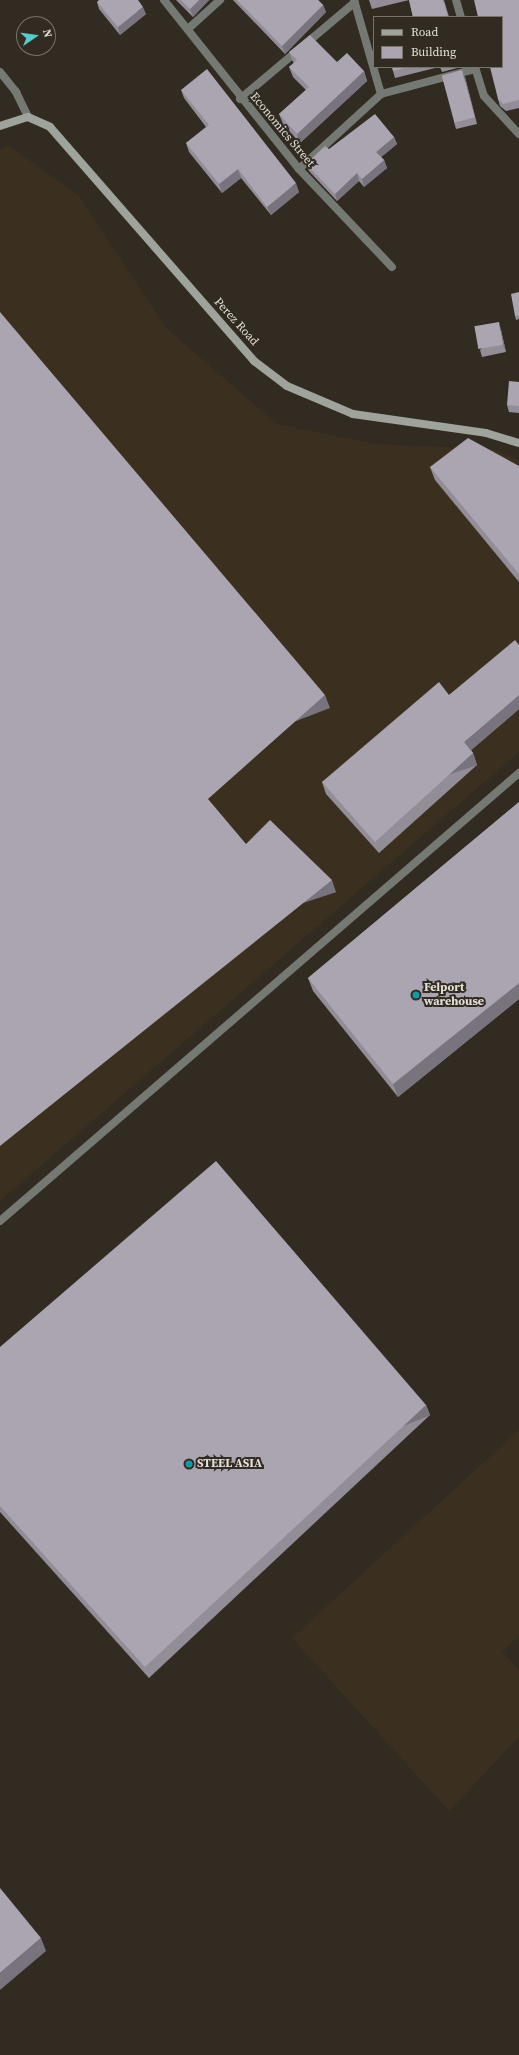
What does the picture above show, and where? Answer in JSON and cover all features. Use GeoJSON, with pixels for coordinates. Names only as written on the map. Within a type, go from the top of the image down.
{"type":"FeatureCollection","features":[{"type":"Feature","properties":{"kind":"street","name":"Economics Street"},"geometry":{"type":"LineString","coordinates":[[164,0],[189,28],[240,99],[299,169],[392,267]]}},
{"type":"Feature","properties":{"kind":"street"},"geometry":{"type":"LineString","coordinates":[[189,28],[220,0]]}},
{"type":"Feature","properties":{"kind":"street"},"geometry":{"type":"LineString","coordinates":[[456,0],[461,16]]}},
{"type":"Feature","properties":{"kind":"street"},"geometry":{"type":"LineString","coordinates":[[240,99],[355,1],[373,65]]}},
{"type":"Feature","properties":{"kind":"street"},"geometry":{"type":"LineString","coordinates":[[374,68],[381,94]]}},
{"type":"Feature","properties":{"kind":"street"},"geometry":{"type":"LineString","coordinates":[[299,169],[381,94],[475,68],[484,96],[519,134]]}},
{"type":"Feature","properties":{"kind":"street"},"geometry":{"type":"LineString","coordinates":[[0,72],[16,92],[28,117],[0,126]]}},
{"type":"Feature","properties":{"kind":"street","name":"Perez Road"},"geometry":{"type":"LineString","coordinates":[[28,117],[50,127],[254,361],[287,386],[353,414],[486,433],[519,444]]}},
{"type":"Feature","properties":{"kind":"street"},"geometry":{"type":"LineString","coordinates":[[0,1221],[519,773]]}},
{"type":"Feature","properties":{"kind":"shaded area"},"geometry":{"type":"Polygon","coordinates":[[[8,145],[79,196],[166,328],[277,424],[375,444],[492,449],[519,460],[519,752],[0,1201],[0,150],[8,145]]]}},
{"type":"Feature","properties":{"kind":"shaded area"},"geometry":{"type":"Polygon","coordinates":[[[519,1430],[519,1636],[502,1652],[519,1670],[519,1737],[449,1811],[292,1638],[519,1430]]]}},
{"type":"Feature","properties":{"kind":"building"},"geometry":{"type":"Polygon","coordinates":[[[99,0],[138,0],[143,7],[118,27],[97,2],[99,0]]]}},
{"type":"Feature","properties":{"kind":"building"},"geometry":{"type":"Polygon","coordinates":[[[181,0],[199,0],[190,9],[181,0]]]}},
{"type":"Feature","properties":{"kind":"building"},"geometry":{"type":"Polygon","coordinates":[[[237,0],[318,0],[323,5],[282,46],[237,0]]]}},
{"type":"Feature","properties":{"kind":"building"},"geometry":{"type":"Polygon","coordinates":[[[409,0],[443,0],[448,16],[413,16],[409,0]]]}},
{"type":"Feature","properties":{"kind":"building"},"geometry":{"type":"Polygon","coordinates":[[[474,0],[519,0],[519,100],[503,104],[498,99],[490,68],[503,68],[503,16],[478,16],[474,0]]]}},
{"type":"Feature","properties":{"kind":"building"},"geometry":{"type":"Polygon","coordinates":[[[310,35],[337,62],[347,53],[364,71],[297,134],[279,114],[309,87],[289,67],[297,60],[289,52],[310,35]]]}},
{"type":"Feature","properties":{"kind":"building"},"geometry":{"type":"Polygon","coordinates":[[[392,68],[404,68],[393,71],[392,68]]]}},
{"type":"Feature","properties":{"kind":"building"},"geometry":{"type":"Polygon","coordinates":[[[207,69],[296,183],[267,207],[238,169],[219,184],[186,143],[209,125],[181,90],[207,69]]]}},
{"type":"Feature","properties":{"kind":"building"},"geometry":{"type":"Polygon","coordinates":[[[462,70],[475,117],[454,123],[442,75],[462,70]]]}},
{"type":"Feature","properties":{"kind":"building"},"geometry":{"type":"Polygon","coordinates":[[[375,114],[394,137],[376,152],[384,160],[362,179],[357,173],[335,194],[306,164],[325,146],[329,149],[375,114]]]}},
{"type":"Feature","properties":{"kind":"building"},"geometry":{"type":"Polygon","coordinates":[[[519,292],[519,315],[515,316],[511,294],[519,292]]]}},
{"type":"Feature","properties":{"kind":"building"},"geometry":{"type":"Polygon","coordinates":[[[0,312],[325,695],[208,799],[246,844],[270,820],[332,880],[0,1146],[0,312]]]}},
{"type":"Feature","properties":{"kind":"building"},"geometry":{"type":"Polygon","coordinates":[[[499,322],[503,345],[478,349],[474,326],[499,322]]]}},
{"type":"Feature","properties":{"kind":"building"},"geometry":{"type":"Polygon","coordinates":[[[509,381],[519,382],[519,406],[507,405],[509,381]]]}},
{"type":"Feature","properties":{"kind":"building"},"geometry":{"type":"Polygon","coordinates":[[[468,438],[519,466],[519,574],[430,467],[468,438]]]}},
{"type":"Feature","properties":{"kind":"building"},"geometry":{"type":"Polygon","coordinates":[[[515,640],[519,645],[519,695],[464,742],[473,753],[375,842],[322,782],[439,682],[449,695],[515,640]]]}},
{"type":"Feature","properties":{"kind":"building","name":"Felport warehouse"},"geometry":{"type":"Polygon","coordinates":[[[519,802],[519,983],[393,1084],[308,978],[519,802]]]}},
{"type":"Feature","properties":{"kind":"building","name":"STEEL ASIA"},"geometry":{"type":"Polygon","coordinates":[[[216,1161],[426,1405],[145,1667],[0,1506],[0,1347],[216,1161]]]}},
{"type":"Feature","properties":{"kind":"building"},"geometry":{"type":"Polygon","coordinates":[[[0,1888],[41,1938],[0,1973],[0,1888]]]}},
{"type":"Feature","properties":{"kind":"place","name":"Felport warehouse"},"geometry":{"type":"Point","coordinates":[416,995]}},
{"type":"Feature","properties":{"kind":"place","name":"STEEL ASIA"},"geometry":{"type":"Point","coordinates":[189,1464]}}]}
